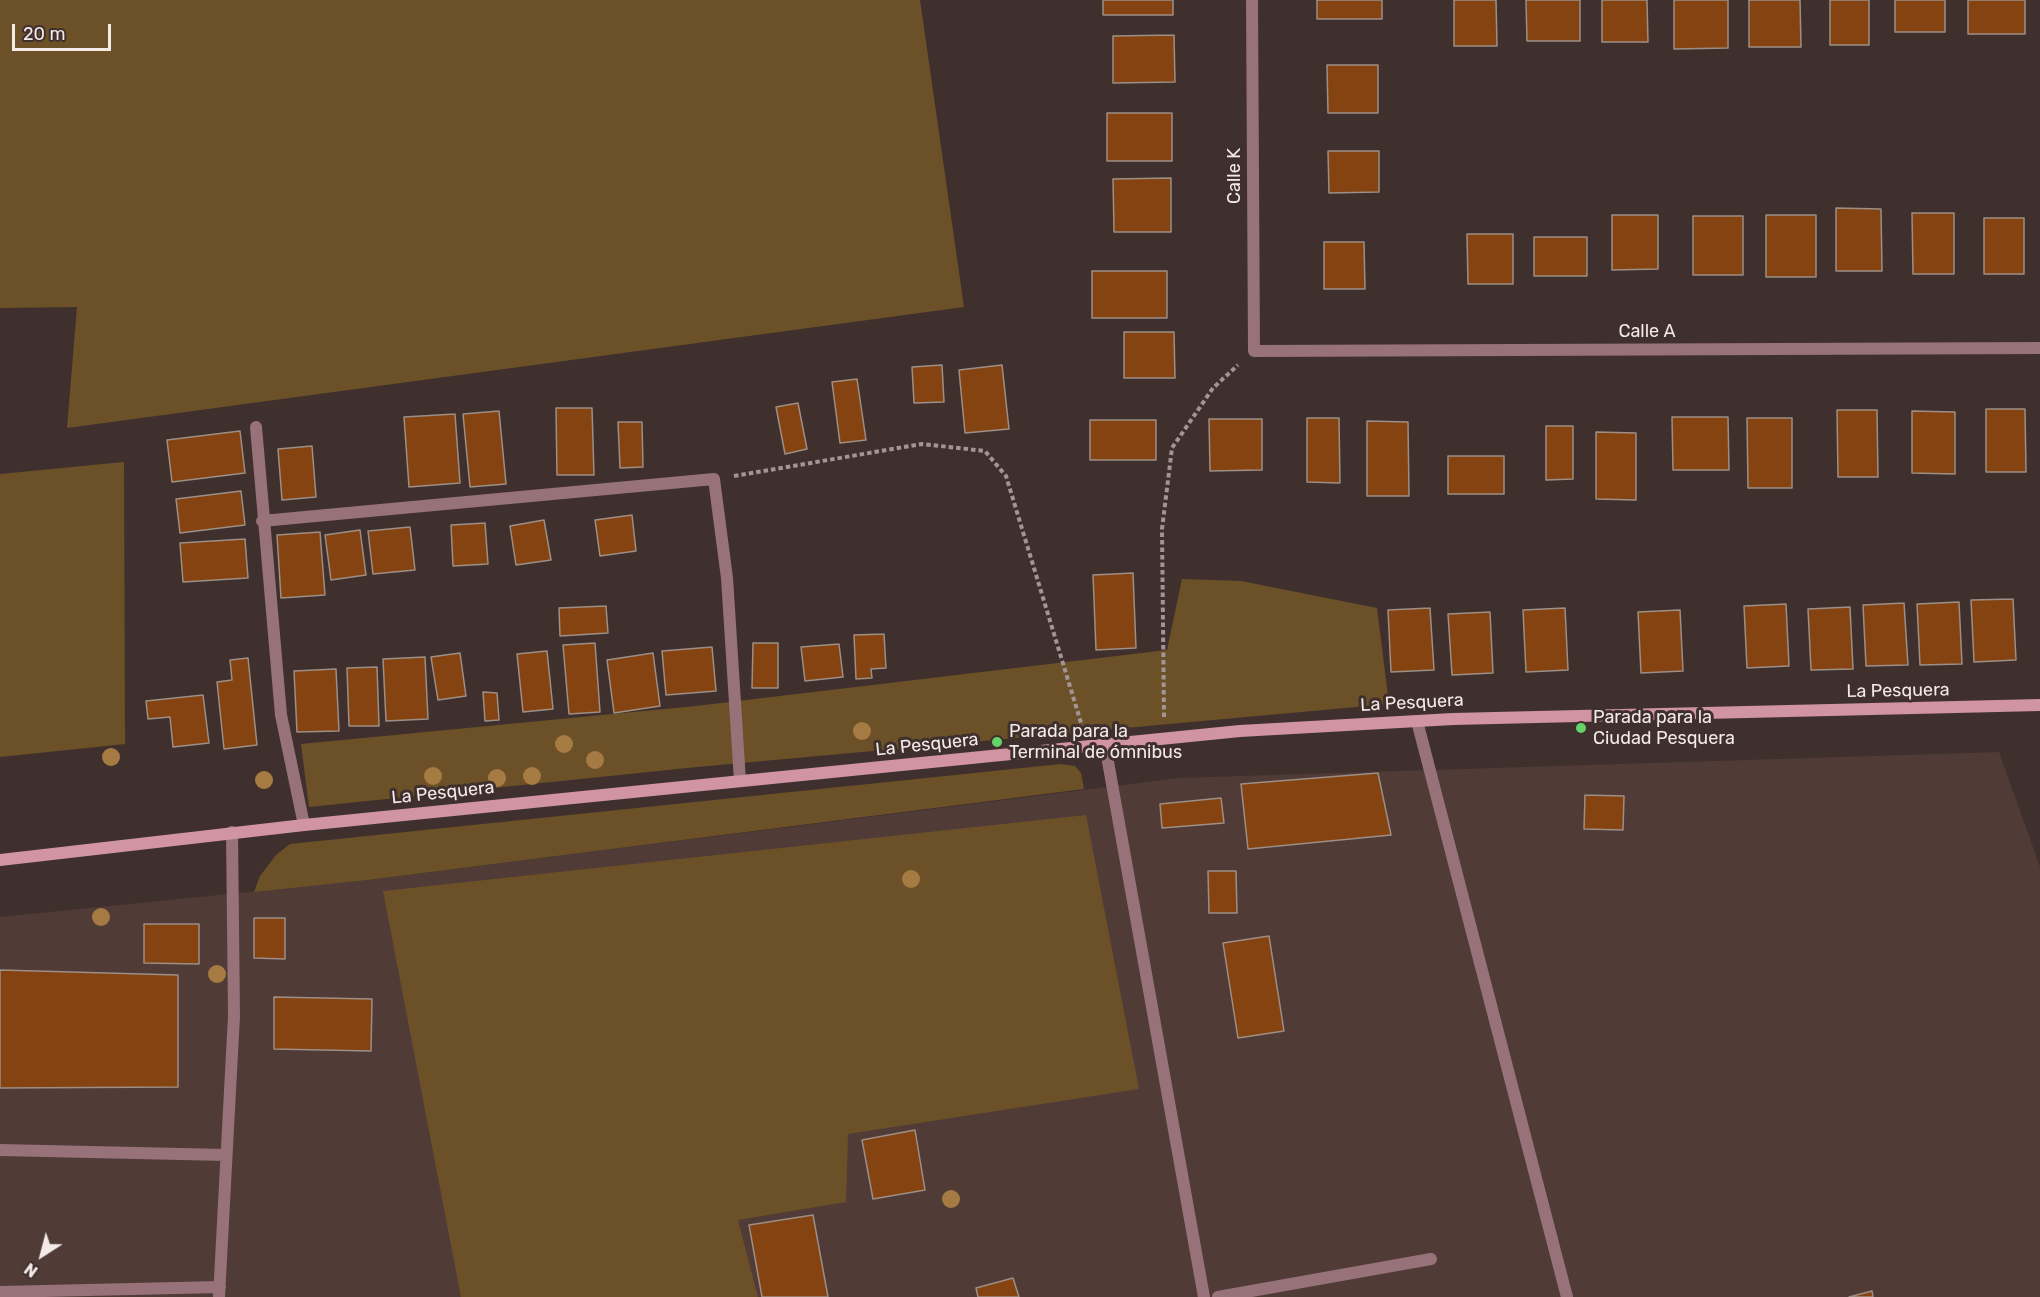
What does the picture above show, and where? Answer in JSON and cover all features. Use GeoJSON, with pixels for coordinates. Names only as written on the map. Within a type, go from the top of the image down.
{"type":"FeatureCollection","features":[{"type":"Feature","properties":{"kind":"main road","name":"La Pesquera"},"geometry":{"type":"LineString","coordinates":[[0,860],[232,832],[1240,731],[1418,721],[2040,705]]}},
{"type":"Feature","properties":{"kind":"street","name":"Calle K"},"geometry":{"type":"LineString","coordinates":[[1252,0],[1254,351]]}},
{"type":"Feature","properties":{"kind":"street","name":"Calle A"},"geometry":{"type":"LineString","coordinates":[[1254,351],[2040,348]]}},
{"type":"Feature","properties":{"kind":"street"},"geometry":{"type":"LineString","coordinates":[[256,427],[262,521],[280,715],[304,825]]}},
{"type":"Feature","properties":{"kind":"street"},"geometry":{"type":"LineString","coordinates":[[262,521],[714,479],[727,578],[740,781]]}},
{"type":"Feature","properties":{"kind":"street"},"geometry":{"type":"LineString","coordinates":[[1418,721],[1567,1297]]}},
{"type":"Feature","properties":{"kind":"street"},"geometry":{"type":"LineString","coordinates":[[1105,745],[1204,1297]]}},
{"type":"Feature","properties":{"kind":"street"},"geometry":{"type":"LineString","coordinates":[[0,1292],[220,1292],[234,1016],[232,832]]}},
{"type":"Feature","properties":{"kind":"street"},"geometry":{"type":"LineString","coordinates":[[0,1150],[226,1155]]}},
{"type":"Feature","properties":{"kind":"street"},"geometry":{"type":"LineString","coordinates":[[1218,1297],[1431,1259]]}},
{"type":"Feature","properties":{"kind":"path"},"geometry":{"type":"LineString","coordinates":[[1164,739],[1162,529],[1172,448],[1212,388],[1254,351]]}},
{"type":"Feature","properties":{"kind":"path"},"geometry":{"type":"LineString","coordinates":[[714,479],[922,444],[985,451],[1006,476],[1089,747]]}},
{"type":"Feature","properties":{"kind":"shaded area"},"geometry":{"type":"Polygon","coordinates":[[[0,0],[920,0],[964,307],[67,428],[77,307],[0,308],[0,0]]]}},
{"type":"Feature","properties":{"kind":"shaded area"},"geometry":{"type":"Polygon","coordinates":[[[124,462],[125,744],[0,757],[0,474],[124,462]]]}},
{"type":"Feature","properties":{"kind":"shaded area"},"geometry":{"type":"Polygon","coordinates":[[[1182,579],[1241,581],[1377,608],[1389,704],[697,767],[309,807],[301,744],[696,706],[1167,650],[1182,579]]]}},
{"type":"Feature","properties":{"kind":"shaded area"},"geometry":{"type":"Polygon","coordinates":[[[1999,752],[2040,867],[2040,1297],[0,1297],[0,917],[368,880],[1179,778],[1999,752]]]}},
{"type":"Feature","properties":{"kind":"shaded area"},"geometry":{"type":"Polygon","coordinates":[[[1061,764],[1075,766],[1081,773],[1084,789],[368,880],[254,892],[260,876],[276,855],[290,844],[1061,764]]]}},
{"type":"Feature","properties":{"kind":"shaded area"},"geometry":{"type":"Polygon","coordinates":[[[1086,815],[1139,1089],[848,1134],[846,1202],[738,1220],[758,1297],[461,1297],[383,891],[1086,815]]]}},
{"type":"Feature","properties":{"kind":"building"},"geometry":{"type":"Polygon","coordinates":[[[1103,0],[1173,0],[1173,15],[1103,15],[1103,0]]]}},
{"type":"Feature","properties":{"kind":"building"},"geometry":{"type":"Polygon","coordinates":[[[1317,0],[1382,0],[1382,19],[1317,19],[1317,0]]]}},
{"type":"Feature","properties":{"kind":"building"},"geometry":{"type":"Polygon","coordinates":[[[1454,0],[1496,0],[1497,46],[1454,46],[1454,0]]]}},
{"type":"Feature","properties":{"kind":"building"},"geometry":{"type":"Polygon","coordinates":[[[1526,0],[1580,0],[1580,41],[1527,41],[1526,0]]]}},
{"type":"Feature","properties":{"kind":"building"},"geometry":{"type":"Polygon","coordinates":[[[1602,0],[1647,0],[1648,42],[1602,42],[1602,0]]]}},
{"type":"Feature","properties":{"kind":"building"},"geometry":{"type":"Polygon","coordinates":[[[1674,0],[1728,0],[1728,48],[1674,49],[1674,0]]]}},
{"type":"Feature","properties":{"kind":"building"},"geometry":{"type":"Polygon","coordinates":[[[1749,0],[1800,0],[1801,47],[1749,47],[1749,0]]]}},
{"type":"Feature","properties":{"kind":"building"},"geometry":{"type":"Polygon","coordinates":[[[1830,0],[1869,0],[1869,45],[1830,45],[1830,0]]]}},
{"type":"Feature","properties":{"kind":"building"},"geometry":{"type":"Polygon","coordinates":[[[1895,0],[1945,0],[1945,32],[1895,32],[1895,0]]]}},
{"type":"Feature","properties":{"kind":"building"},"geometry":{"type":"Polygon","coordinates":[[[1968,0],[2025,0],[2025,34],[1968,34],[1968,0]]]}},
{"type":"Feature","properties":{"kind":"building"},"geometry":{"type":"Polygon","coordinates":[[[1174,35],[1175,82],[1113,83],[1113,36],[1174,35]]]}},
{"type":"Feature","properties":{"kind":"building"},"geometry":{"type":"Polygon","coordinates":[[[1327,65],[1378,65],[1378,113],[1328,113],[1327,65]]]}},
{"type":"Feature","properties":{"kind":"building"},"geometry":{"type":"Polygon","coordinates":[[[1107,113],[1172,113],[1172,161],[1107,161],[1107,113]]]}},
{"type":"Feature","properties":{"kind":"building"},"geometry":{"type":"Polygon","coordinates":[[[1328,151],[1379,151],[1379,192],[1329,193],[1328,151]]]}},
{"type":"Feature","properties":{"kind":"building"},"geometry":{"type":"Polygon","coordinates":[[[1171,178],[1171,232],[1114,232],[1113,179],[1171,178]]]}},
{"type":"Feature","properties":{"kind":"building"},"geometry":{"type":"Polygon","coordinates":[[[1836,208],[1881,209],[1882,271],[1836,271],[1836,208]]]}},
{"type":"Feature","properties":{"kind":"building"},"geometry":{"type":"Polygon","coordinates":[[[1912,213],[1954,213],[1954,274],[1913,274],[1912,213]]]}},
{"type":"Feature","properties":{"kind":"building"},"geometry":{"type":"Polygon","coordinates":[[[1612,215],[1658,215],[1658,269],[1612,270],[1612,215]]]}},
{"type":"Feature","properties":{"kind":"building"},"geometry":{"type":"Polygon","coordinates":[[[1766,215],[1816,215],[1816,277],[1766,277],[1766,215]]]}},
{"type":"Feature","properties":{"kind":"building"},"geometry":{"type":"Polygon","coordinates":[[[1693,216],[1743,216],[1743,275],[1693,275],[1693,216]]]}},
{"type":"Feature","properties":{"kind":"building"},"geometry":{"type":"Polygon","coordinates":[[[1984,218],[2024,218],[2024,274],[1984,274],[1984,218]]]}},
{"type":"Feature","properties":{"kind":"building"},"geometry":{"type":"Polygon","coordinates":[[[1467,234],[1513,234],[1513,284],[1468,284],[1467,234]]]}},
{"type":"Feature","properties":{"kind":"building"},"geometry":{"type":"Polygon","coordinates":[[[1534,237],[1587,237],[1587,276],[1534,276],[1534,237]]]}},
{"type":"Feature","properties":{"kind":"building"},"geometry":{"type":"Polygon","coordinates":[[[1324,242],[1364,242],[1365,289],[1324,289],[1324,242]]]}},
{"type":"Feature","properties":{"kind":"building"},"geometry":{"type":"Polygon","coordinates":[[[1092,271],[1167,271],[1167,318],[1092,318],[1092,271]]]}},
{"type":"Feature","properties":{"kind":"building"},"geometry":{"type":"Polygon","coordinates":[[[1124,332],[1174,332],[1175,378],[1124,378],[1124,332]]]}},
{"type":"Feature","properties":{"kind":"building"},"geometry":{"type":"Polygon","coordinates":[[[942,365],[944,402],[914,403],[912,367],[942,365]]]}},
{"type":"Feature","properties":{"kind":"building"},"geometry":{"type":"Polygon","coordinates":[[[1002,365],[1009,429],[965,433],[959,370],[1002,365]]]}},
{"type":"Feature","properties":{"kind":"building"},"geometry":{"type":"Polygon","coordinates":[[[857,379],[866,440],[840,443],[832,382],[857,379]]]}},
{"type":"Feature","properties":{"kind":"building"},"geometry":{"type":"Polygon","coordinates":[[[798,403],[807,449],[785,454],[776,407],[798,403]]]}},
{"type":"Feature","properties":{"kind":"building"},"geometry":{"type":"Polygon","coordinates":[[[556,408],[592,408],[594,475],[557,475],[556,408]]]}},
{"type":"Feature","properties":{"kind":"building"},"geometry":{"type":"Polygon","coordinates":[[[1986,409],[2025,409],[2026,472],[1986,472],[1986,409]]]}},
{"type":"Feature","properties":{"kind":"building"},"geometry":{"type":"Polygon","coordinates":[[[1837,410],[1877,410],[1878,477],[1838,477],[1837,410]]]}},
{"type":"Feature","properties":{"kind":"building"},"geometry":{"type":"Polygon","coordinates":[[[499,411],[506,484],[470,487],[463,414],[499,411]]]}},
{"type":"Feature","properties":{"kind":"building"},"geometry":{"type":"Polygon","coordinates":[[[1912,411],[1955,412],[1955,474],[1912,473],[1912,411]]]}},
{"type":"Feature","properties":{"kind":"building"},"geometry":{"type":"Polygon","coordinates":[[[455,414],[460,483],[409,487],[404,417],[455,414]]]}},
{"type":"Feature","properties":{"kind":"building"},"geometry":{"type":"Polygon","coordinates":[[[1672,417],[1728,417],[1729,470],[1673,470],[1672,417]]]}},
{"type":"Feature","properties":{"kind":"building"},"geometry":{"type":"Polygon","coordinates":[[[1307,418],[1339,418],[1340,483],[1307,482],[1307,418]]]}},
{"type":"Feature","properties":{"kind":"building"},"geometry":{"type":"Polygon","coordinates":[[[1747,418],[1792,418],[1792,488],[1748,488],[1747,418]]]}},
{"type":"Feature","properties":{"kind":"building"},"geometry":{"type":"Polygon","coordinates":[[[1209,419],[1262,419],[1262,470],[1210,471],[1209,419]]]}},
{"type":"Feature","properties":{"kind":"building"},"geometry":{"type":"Polygon","coordinates":[[[1090,420],[1156,420],[1156,460],[1090,460],[1090,420]]]}},
{"type":"Feature","properties":{"kind":"building"},"geometry":{"type":"Polygon","coordinates":[[[1367,421],[1408,422],[1409,496],[1367,496],[1367,421]]]}},
{"type":"Feature","properties":{"kind":"building"},"geometry":{"type":"Polygon","coordinates":[[[618,422],[642,422],[643,467],[620,468],[618,422]]]}},
{"type":"Feature","properties":{"kind":"building"},"geometry":{"type":"Polygon","coordinates":[[[1546,426],[1573,426],[1573,479],[1546,480],[1546,426]]]}},
{"type":"Feature","properties":{"kind":"building"},"geometry":{"type":"Polygon","coordinates":[[[240,431],[245,473],[172,482],[167,440],[240,431]]]}},
{"type":"Feature","properties":{"kind":"building"},"geometry":{"type":"Polygon","coordinates":[[[1596,432],[1636,433],[1636,500],[1596,499],[1596,432]]]}},
{"type":"Feature","properties":{"kind":"building"},"geometry":{"type":"Polygon","coordinates":[[[312,446],[316,497],[282,500],[278,449],[312,446]]]}},
{"type":"Feature","properties":{"kind":"building"},"geometry":{"type":"Polygon","coordinates":[[[1448,456],[1504,456],[1504,494],[1448,494],[1448,456]]]}},
{"type":"Feature","properties":{"kind":"building"},"geometry":{"type":"Polygon","coordinates":[[[241,491],[245,525],[180,533],[176,499],[241,491]]]}},
{"type":"Feature","properties":{"kind":"building"},"geometry":{"type":"Polygon","coordinates":[[[632,515],[636,551],[600,556],[595,520],[632,515]]]}},
{"type":"Feature","properties":{"kind":"building"},"geometry":{"type":"Polygon","coordinates":[[[544,520],[551,560],[516,565],[510,526],[544,520]]]}},
{"type":"Feature","properties":{"kind":"building"},"geometry":{"type":"Polygon","coordinates":[[[485,523],[488,564],[453,566],[451,525],[485,523]]]}},
{"type":"Feature","properties":{"kind":"building"},"geometry":{"type":"Polygon","coordinates":[[[410,527],[415,570],[373,574],[368,531],[410,527]]]}},
{"type":"Feature","properties":{"kind":"building"},"geometry":{"type":"Polygon","coordinates":[[[360,530],[366,575],[331,580],[325,535],[360,530]]]}},
{"type":"Feature","properties":{"kind":"building"},"geometry":{"type":"Polygon","coordinates":[[[320,532],[325,595],[281,598],[277,535],[320,532]]]}},
{"type":"Feature","properties":{"kind":"building"},"geometry":{"type":"Polygon","coordinates":[[[245,539],[248,578],[183,582],[180,543],[245,539]]]}},
{"type":"Feature","properties":{"kind":"building"},"geometry":{"type":"Polygon","coordinates":[[[1133,573],[1136,648],[1096,650],[1093,575],[1133,573]]]}},
{"type":"Feature","properties":{"kind":"building"},"geometry":{"type":"Polygon","coordinates":[[[2013,599],[2016,660],[1974,662],[1971,600],[2013,599]]]}},
{"type":"Feature","properties":{"kind":"building"},"geometry":{"type":"Polygon","coordinates":[[[1959,602],[1962,664],[1920,665],[1917,604],[1959,602]]]}},
{"type":"Feature","properties":{"kind":"building"},"geometry":{"type":"Polygon","coordinates":[[[1904,603],[1908,665],[1866,666],[1863,605],[1904,603]]]}},
{"type":"Feature","properties":{"kind":"building"},"geometry":{"type":"Polygon","coordinates":[[[1786,604],[1789,666],[1747,668],[1744,606],[1786,604]]]}},
{"type":"Feature","properties":{"kind":"building"},"geometry":{"type":"Polygon","coordinates":[[[606,606],[608,633],[560,636],[559,608],[606,606]]]}},
{"type":"Feature","properties":{"kind":"building"},"geometry":{"type":"Polygon","coordinates":[[[1850,607],[1853,669],[1811,670],[1808,609],[1850,607]]]}},
{"type":"Feature","properties":{"kind":"building"},"geometry":{"type":"Polygon","coordinates":[[[1430,608],[1434,670],[1391,672],[1388,610],[1430,608]]]}},
{"type":"Feature","properties":{"kind":"building"},"geometry":{"type":"Polygon","coordinates":[[[1565,608],[1568,670],[1526,672],[1523,610],[1565,608]]]}},
{"type":"Feature","properties":{"kind":"building"},"geometry":{"type":"Polygon","coordinates":[[[1680,610],[1683,671],[1641,673],[1638,612],[1680,610]]]}},
{"type":"Feature","properties":{"kind":"building"},"geometry":{"type":"Polygon","coordinates":[[[1490,612],[1493,673],[1452,675],[1448,614],[1490,612]]]}},
{"type":"Feature","properties":{"kind":"building"},"geometry":{"type":"Polygon","coordinates":[[[884,634],[886,668],[871,669],[872,678],[856,679],[854,635],[884,634]]]}},
{"type":"Feature","properties":{"kind":"building"},"geometry":{"type":"Polygon","coordinates":[[[595,643],[600,712],[569,714],[563,645],[595,643]]]}},
{"type":"Feature","properties":{"kind":"building"},"geometry":{"type":"Polygon","coordinates":[[[753,643],[778,643],[778,688],[752,688],[753,643]]]}},
{"type":"Feature","properties":{"kind":"building"},"geometry":{"type":"Polygon","coordinates":[[[839,644],[843,677],[805,681],[801,647],[839,644]]]}},
{"type":"Feature","properties":{"kind":"building"},"geometry":{"type":"Polygon","coordinates":[[[712,647],[716,691],[666,695],[662,651],[712,647]]]}},
{"type":"Feature","properties":{"kind":"building"},"geometry":{"type":"Polygon","coordinates":[[[547,651],[553,709],[523,712],[517,654],[547,651]]]}},
{"type":"Feature","properties":{"kind":"building"},"geometry":{"type":"Polygon","coordinates":[[[460,653],[466,696],[438,700],[431,657],[460,653]]]}},
{"type":"Feature","properties":{"kind":"building"},"geometry":{"type":"Polygon","coordinates":[[[653,653],[660,706],[614,713],[607,660],[653,653]]]}},
{"type":"Feature","properties":{"kind":"building"},"geometry":{"type":"Polygon","coordinates":[[[425,657],[428,719],[386,721],[383,659],[425,657]]]}},
{"type":"Feature","properties":{"kind":"building"},"geometry":{"type":"Polygon","coordinates":[[[248,658],[257,745],[224,749],[217,682],[232,680],[230,660],[248,658]]]}},
{"type":"Feature","properties":{"kind":"building"},"geometry":{"type":"Polygon","coordinates":[[[377,667],[379,726],[349,726],[347,668],[377,667]]]}},
{"type":"Feature","properties":{"kind":"building"},"geometry":{"type":"Polygon","coordinates":[[[336,669],[339,731],[297,732],[294,671],[336,669]]]}},
{"type":"Feature","properties":{"kind":"building"},"geometry":{"type":"Polygon","coordinates":[[[483,692],[497,693],[499,720],[485,721],[483,692]]]}},
{"type":"Feature","properties":{"kind":"building"},"geometry":{"type":"Polygon","coordinates":[[[203,695],[209,743],[173,747],[170,717],[148,719],[146,701],[203,695]]]}},
{"type":"Feature","properties":{"kind":"building"},"geometry":{"type":"Polygon","coordinates":[[[1378,773],[1391,835],[1248,849],[1241,784],[1378,773]]]}},
{"type":"Feature","properties":{"kind":"building"},"geometry":{"type":"Polygon","coordinates":[[[1585,795],[1624,796],[1623,830],[1584,829],[1585,795]]]}},
{"type":"Feature","properties":{"kind":"building"},"geometry":{"type":"Polygon","coordinates":[[[1221,798],[1224,823],[1162,828],[1160,804],[1221,798]]]}},
{"type":"Feature","properties":{"kind":"building"},"geometry":{"type":"Polygon","coordinates":[[[1208,871],[1236,871],[1237,913],[1209,913],[1208,871]]]}},
{"type":"Feature","properties":{"kind":"building"},"geometry":{"type":"Polygon","coordinates":[[[254,918],[285,918],[285,959],[254,958],[254,918]]]}},
{"type":"Feature","properties":{"kind":"building"},"geometry":{"type":"Polygon","coordinates":[[[144,924],[199,924],[199,964],[144,963],[144,924]]]}},
{"type":"Feature","properties":{"kind":"building"},"geometry":{"type":"Polygon","coordinates":[[[1269,936],[1284,1031],[1238,1038],[1223,943],[1269,936]]]}},
{"type":"Feature","properties":{"kind":"building"},"geometry":{"type":"Polygon","coordinates":[[[0,970],[178,975],[178,1087],[0,1088],[0,970]]]}},
{"type":"Feature","properties":{"kind":"building"},"geometry":{"type":"Polygon","coordinates":[[[274,997],[372,999],[371,1051],[274,1049],[274,997]]]}},
{"type":"Feature","properties":{"kind":"building"},"geometry":{"type":"Polygon","coordinates":[[[915,1130],[925,1190],[873,1199],[862,1140],[915,1130]]]}},
{"type":"Feature","properties":{"kind":"building"},"geometry":{"type":"Polygon","coordinates":[[[813,1215],[828,1297],[762,1297],[749,1225],[813,1215]]]}},
{"type":"Feature","properties":{"kind":"building"},"geometry":{"type":"Polygon","coordinates":[[[1013,1278],[1019,1297],[978,1297],[976,1288],[1013,1278]]]}},
{"type":"Feature","properties":{"kind":"building"},"geometry":{"type":"Polygon","coordinates":[[[1872,1291],[1873,1297],[1849,1297],[1872,1291]]]}},
{"type":"Feature","properties":{"kind":"place","name":"Parada para la Ciudad Pesquera"},"geometry":{"type":"Point","coordinates":[1581,728]}},
{"type":"Feature","properties":{"kind":"place","name":"Parada para la Terminal de ómnibus"},"geometry":{"type":"Point","coordinates":[997,742]}}]}
